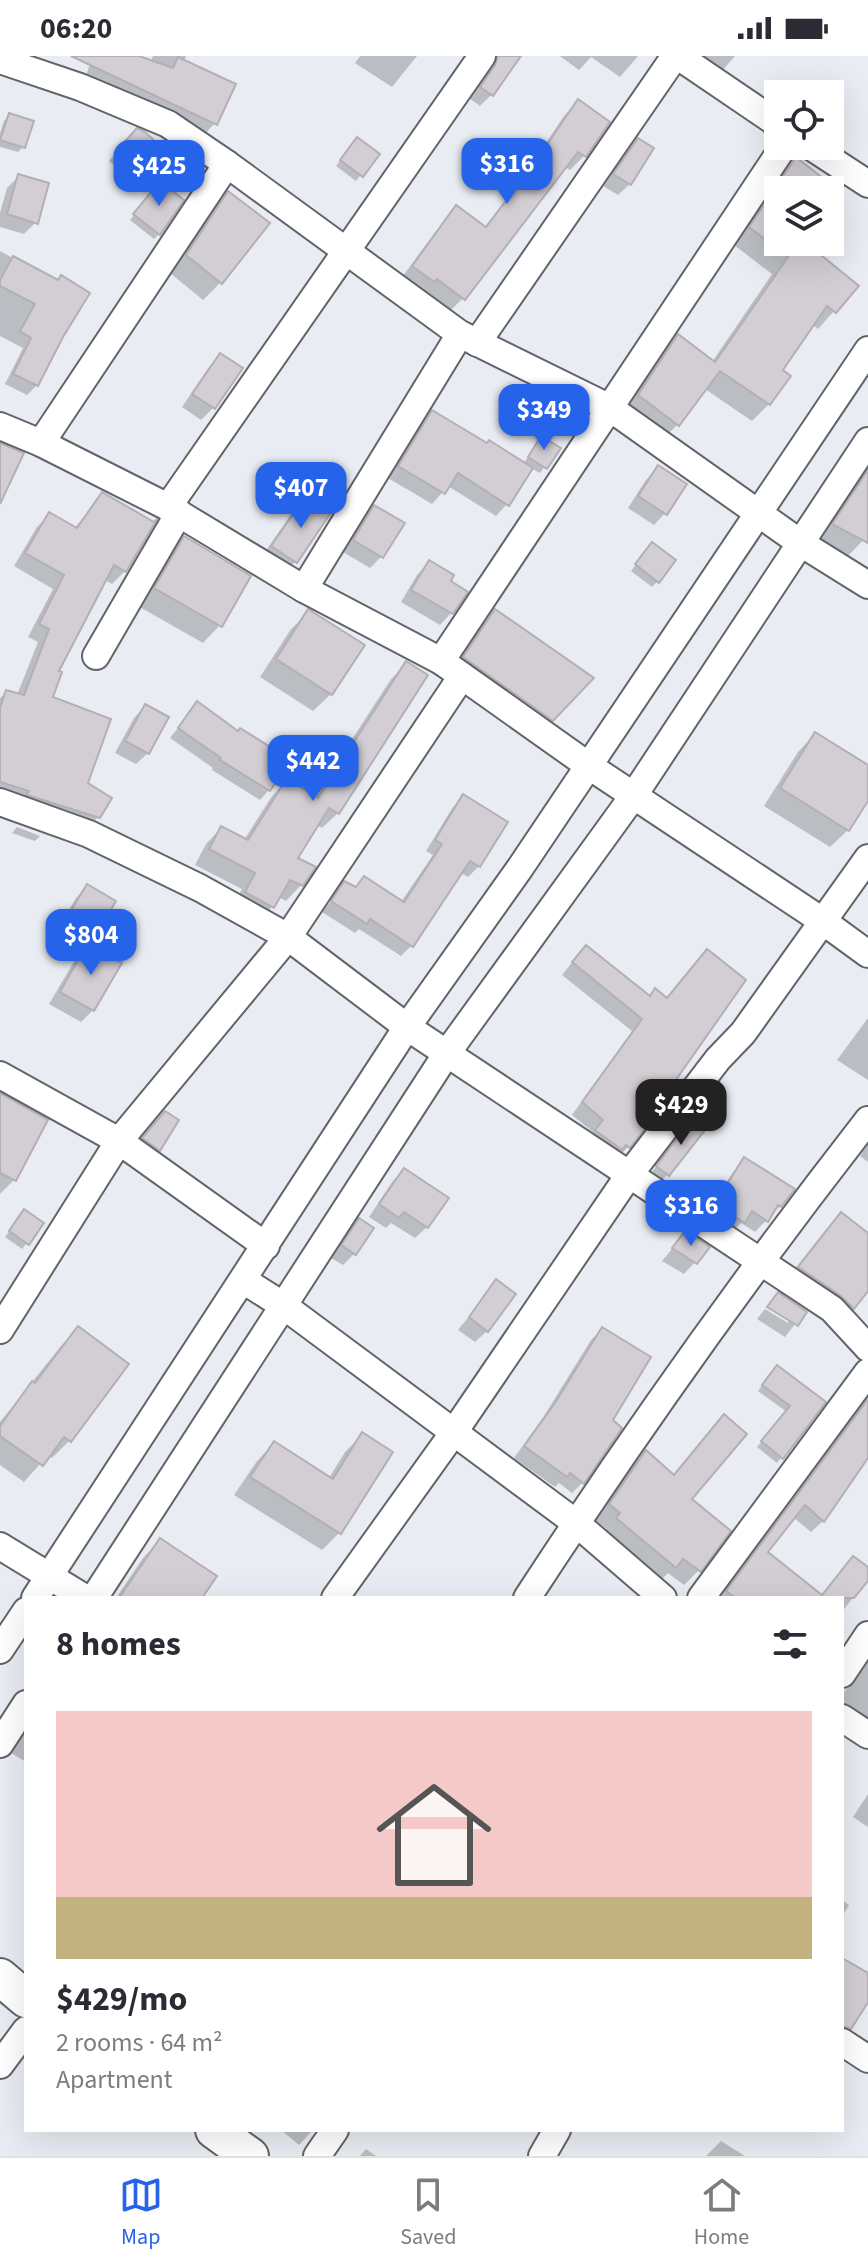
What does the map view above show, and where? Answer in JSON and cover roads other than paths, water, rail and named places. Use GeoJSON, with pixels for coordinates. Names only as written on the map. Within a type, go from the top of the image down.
{"type":"FeatureCollection","features":[{"type":"Feature","properties":{"kind":"street"},"geometry":{"type":"LineString","coordinates":[[96,656],[173,510],[347,250],[482,56]]}},
{"type":"Feature","properties":{"kind":"street"},"geometry":{"type":"LineString","coordinates":[[304,589],[469,338],[677,56],[764,115]]}},
{"type":"Feature","properties":{"kind":"street"},"geometry":{"type":"LineString","coordinates":[[6,59],[168,124],[469,338],[610,408],[799,542],[868,585]]}},
{"type":"Feature","properties":{"kind":"street"},"geometry":{"type":"LineString","coordinates":[[0,1330],[119,1141],[288,937],[610,408],[775,160]]}},
{"type":"Feature","properties":{"kind":"street"},"geometry":{"type":"LineString","coordinates":[[831,160],[868,184]]}},
{"type":"Feature","properties":{"kind":"street"},"geometry":{"type":"LineString","coordinates":[[41,443],[227,164]]}},
{"type":"Feature","properties":{"kind":"street"},"geometry":{"type":"LineString","coordinates":[[42,1587],[407,1027],[520,868],[868,350]]}},
{"type":"Feature","properties":{"kind":"street"},"geometry":{"type":"LineString","coordinates":[[0,426],[41,443],[173,510],[304,589],[452,668],[589,766],[868,954]]}},
{"type":"Feature","properties":{"kind":"street"},"geometry":{"type":"LineString","coordinates":[[95,1596],[447,1053],[634,795],[868,441]]}},
{"type":"Feature","properties":{"kind":"street"},"geometry":{"type":"LineString","coordinates":[[0,802],[89,834],[200,888],[288,937],[407,1027],[832,1309],[868,1348]]}},
{"type":"Feature","properties":{"kind":"street"},"geometry":{"type":"LineString","coordinates":[[336,1596],[454,1432],[629,1175],[718,1059],[743,1033],[868,858]]}},
{"type":"Feature","properties":{"kind":"street"},"geometry":{"type":"LineString","coordinates":[[0,1075],[119,1141],[266,1246]]}},
{"type":"Feature","properties":{"kind":"street"},"geometry":{"type":"LineString","coordinates":[[528,1596],[759,1261],[868,1120]]}},
{"type":"Feature","properties":{"kind":"street"},"geometry":{"type":"LineString","coordinates":[[243,1280],[284,1306],[576,1523],[661,1596]]}},
{"type":"Feature","properties":{"kind":"street"},"geometry":{"type":"LineString","coordinates":[[702,1596],[868,1372]]}},
{"type":"Feature","properties":{"kind":"street"},"geometry":{"type":"LineString","coordinates":[[0,1546],[42,1587],[77,1596]]}},
{"type":"Feature","properties":{"kind":"street"},"geometry":{"type":"LineString","coordinates":[[0,1650],[24,1614]]}},
{"type":"Feature","properties":{"kind":"street"},"geometry":{"type":"LineString","coordinates":[[844,1671],[868,1635]]}},
{"type":"Feature","properties":{"kind":"street"},"geometry":{"type":"LineString","coordinates":[[0,1744],[24,1707]]}},
{"type":"Feature","properties":{"kind":"street"},"geometry":{"type":"LineString","coordinates":[[844,1719],[868,1735]]}},
{"type":"Feature","properties":{"kind":"street"},"geometry":{"type":"LineString","coordinates":[[0,1977],[24,1997]]}},
{"type":"Feature","properties":{"kind":"street"},"geometry":{"type":"LineString","coordinates":[[0,2065],[24,2033]]}},
{"type":"Feature","properties":{"kind":"street"},"geometry":{"type":"LineString","coordinates":[[844,2043],[868,2059]]}},
{"type":"Feature","properties":{"kind":"street"},"geometry":{"type":"LineString","coordinates":[[217,2132],[250,2156]]}},
{"type":"Feature","properties":{"kind":"street"},"geometry":{"type":"LineString","coordinates":[[317,2156],[334,2132]]}},
{"type":"Feature","properties":{"kind":"street"},"geometry":{"type":"LineString","coordinates":[[542,2156],[556,2132]]}}]}
